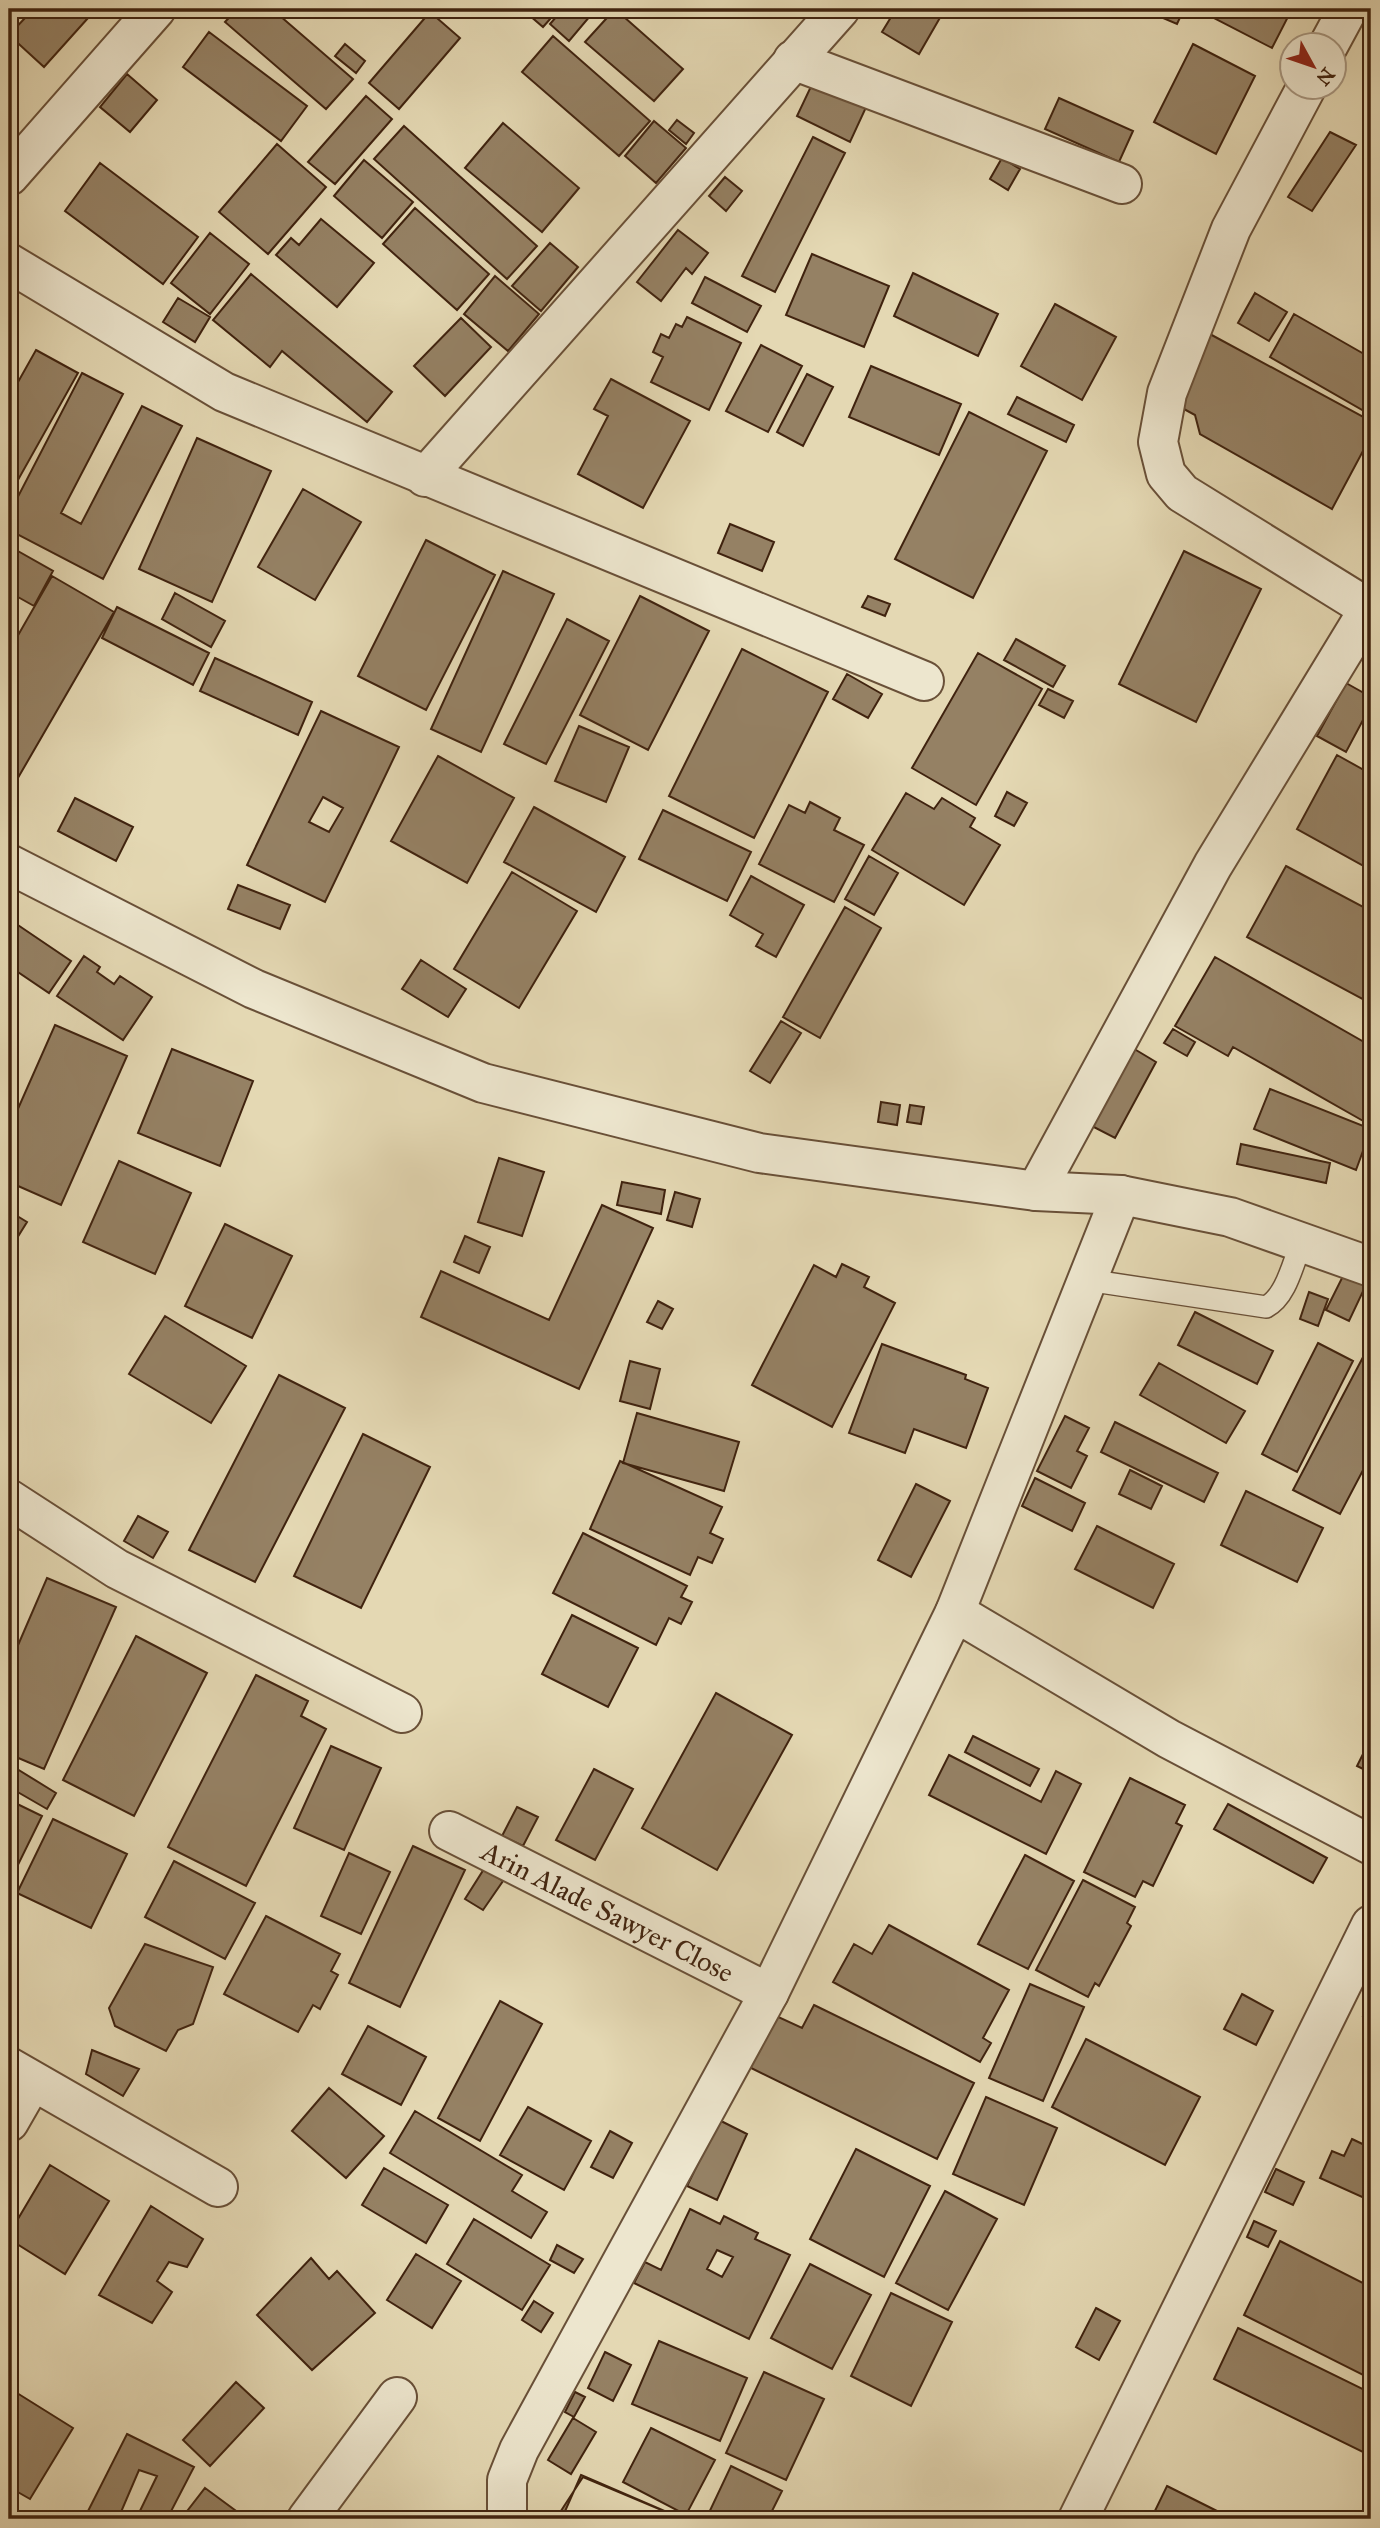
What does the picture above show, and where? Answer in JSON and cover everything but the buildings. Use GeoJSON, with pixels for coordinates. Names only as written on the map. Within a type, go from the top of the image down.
{"type":"FeatureCollection","features":[{"type":"Feature","properties":{"kind":"street"},"geometry":{"type":"LineString","coordinates":[[9,176],[156,9]]}},
{"type":"Feature","properties":{"kind":"street"},"geometry":{"type":"LineString","coordinates":[[425,477],[840,9]]}},
{"type":"Feature","properties":{"kind":"street"},"geometry":{"type":"LineString","coordinates":[[1336,32],[1348,9]]}},
{"type":"Feature","properties":{"kind":"street"},"geometry":{"type":"LineString","coordinates":[[793,60],[1122,184]]}},
{"type":"Feature","properties":{"kind":"street"},"geometry":{"type":"LineString","coordinates":[[1036,1191],[1213,865],[1370,610],[1182,493],[1166,474],[1158,442],[1167,393],[1231,229],[1299,102]]}},
{"type":"Feature","properties":{"kind":"street"},"geometry":{"type":"LineString","coordinates":[[9,263],[224,392],[924,681]]}},
{"type":"Feature","properties":{"kind":"street"},"geometry":{"type":"LineString","coordinates":[[9,864],[254,989],[483,1083],[759,1153],[1036,1191],[1121,1195],[1230,1217],[1371,1267]]}},
{"type":"Feature","properties":{"kind":"street"},"geometry":{"type":"LineString","coordinates":[[507,2519],[507,2480],[519,2450],[769,1993],[955,1612],[1121,1195]]}},
{"type":"Feature","properties":{"kind":"street"},"geometry":{"type":"LineString","coordinates":[[9,1499],[117,1569],[402,1713]]}},
{"type":"Feature","properties":{"kind":"street"},"geometry":{"type":"LineString","coordinates":[[955,1612],[1169,1739],[1371,1845]]}},
{"type":"Feature","properties":{"kind":"street","name":"Arin Alade Sawyer Close"},"geometry":{"type":"LineString","coordinates":[[449,1831],[769,1993]]}},
{"type":"Feature","properties":{"kind":"street"},"geometry":{"type":"LineString","coordinates":[[1078,2519],[1371,1925]]}},
{"type":"Feature","properties":{"kind":"street"},"geometry":{"type":"LineString","coordinates":[[9,2122],[20,2075],[218,2187]]}},
{"type":"Feature","properties":{"kind":"street"},"geometry":{"type":"LineString","coordinates":[[307,2519],[397,2396]]}},
{"type":"Feature","properties":{"kind":"lane"},"geometry":{"type":"LineString","coordinates":[[1087,1280],[1266,1307],[1275,1302],[1282,1292],[1301,1241]]}}]}
